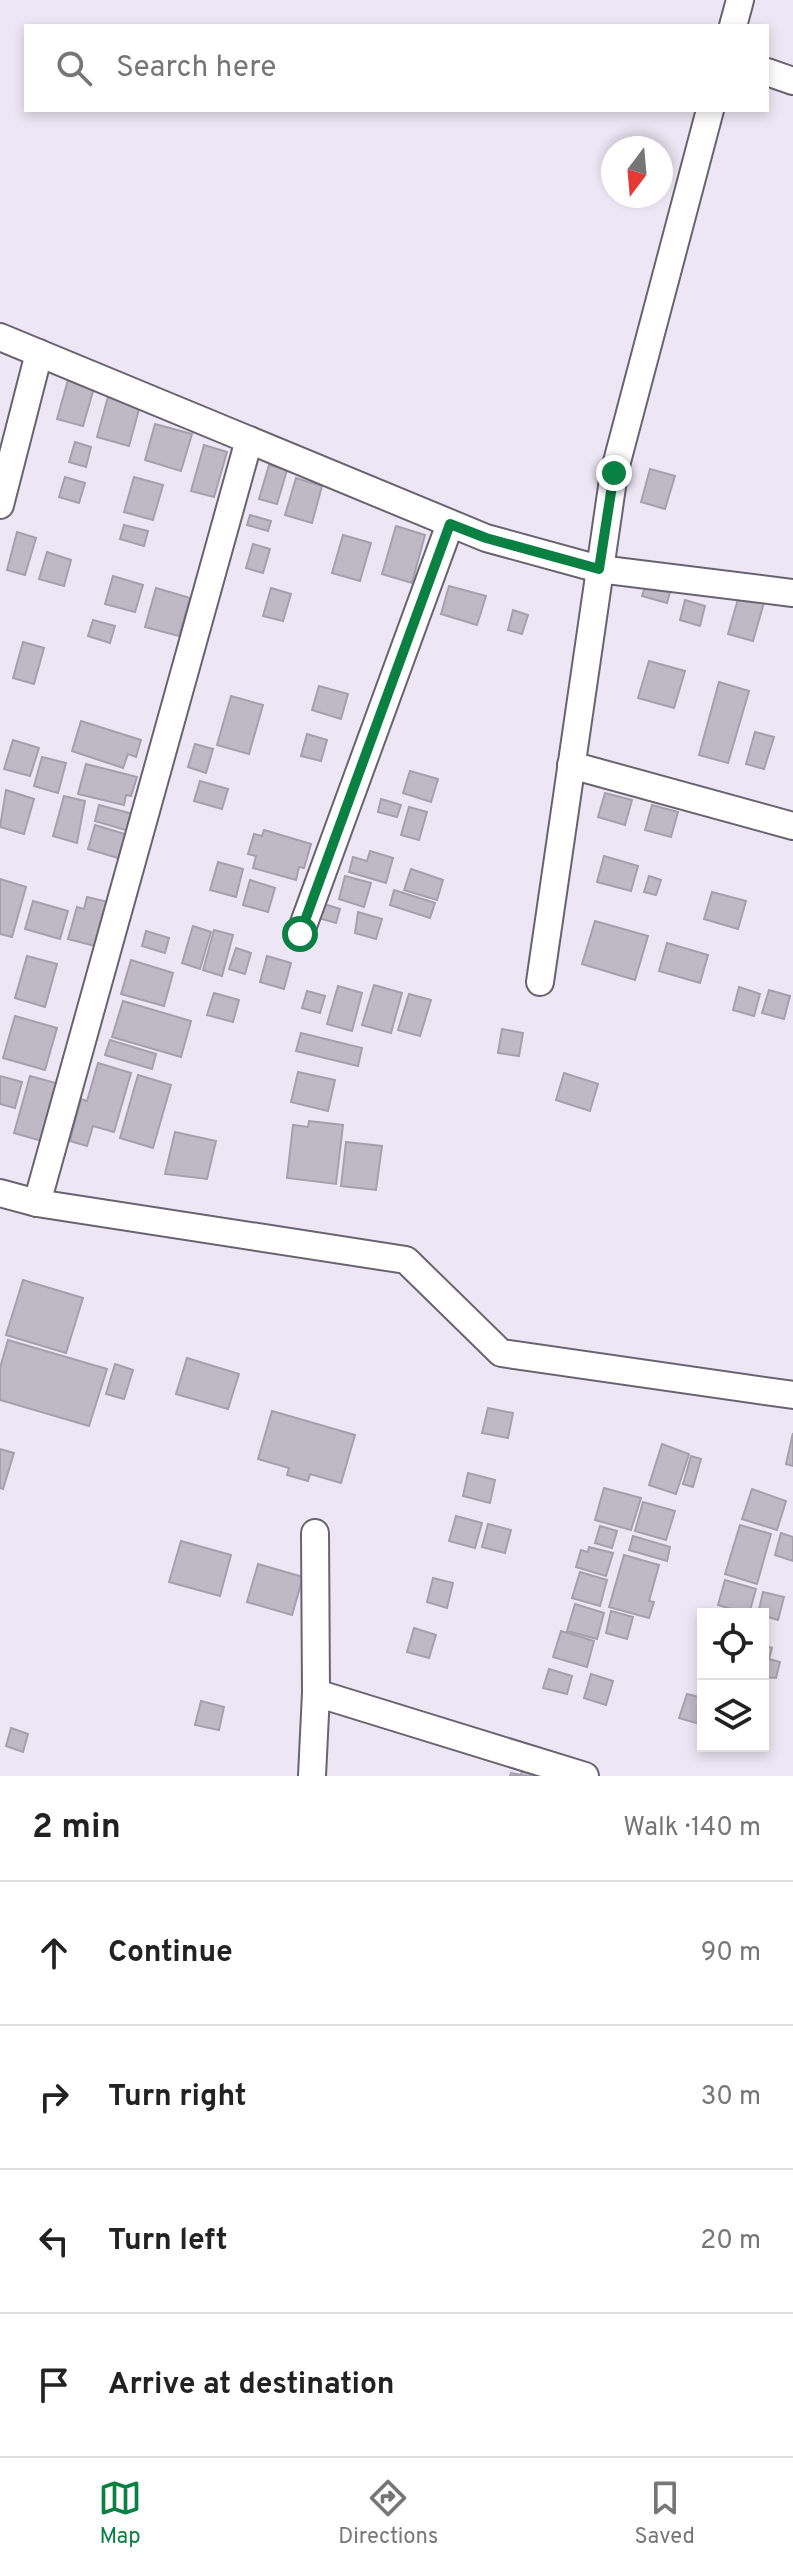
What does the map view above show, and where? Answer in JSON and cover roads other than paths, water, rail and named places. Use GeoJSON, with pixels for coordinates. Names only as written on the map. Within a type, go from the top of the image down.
{"type":"FeatureCollection","features":[{"type":"Feature","properties":{"kind":"street"},"geometry":{"type":"LineString","coordinates":[[734,24],[740,0]]}},
{"type":"Feature","properties":{"kind":"street"},"geometry":{"type":"LineString","coordinates":[[769,73],[793,81]]}},
{"type":"Feature","properties":{"kind":"street"},"geometry":{"type":"LineString","coordinates":[[540,982],[614,473],[709,112]]}},
{"type":"Feature","properties":{"kind":"street"},"geometry":{"type":"LineString","coordinates":[[0,337],[486,538],[599,569],[793,593]]}},
{"type":"Feature","properties":{"kind":"street"},"geometry":{"type":"LineString","coordinates":[[0,505],[39,353]]}},
{"type":"Feature","properties":{"kind":"street"},"geometry":{"type":"LineString","coordinates":[[37,1203],[249,440]]}},
{"type":"Feature","properties":{"kind":"street"},"geometry":{"type":"LineString","coordinates":[[300,934],[450,524]]}},
{"type":"Feature","properties":{"kind":"street"},"geometry":{"type":"LineString","coordinates":[[571,765],[793,826]]}},
{"type":"Feature","properties":{"kind":"street"},"geometry":{"type":"LineString","coordinates":[[0,1193],[37,1203],[406,1260],[501,1353],[793,1395]]}},
{"type":"Feature","properties":{"kind":"street"},"geometry":{"type":"LineString","coordinates":[[312,1776],[316,1693],[315,1533]]}},
{"type":"Feature","properties":{"kind":"street"},"geometry":{"type":"LineString","coordinates":[[316,1693],[585,1776]]}}]}
